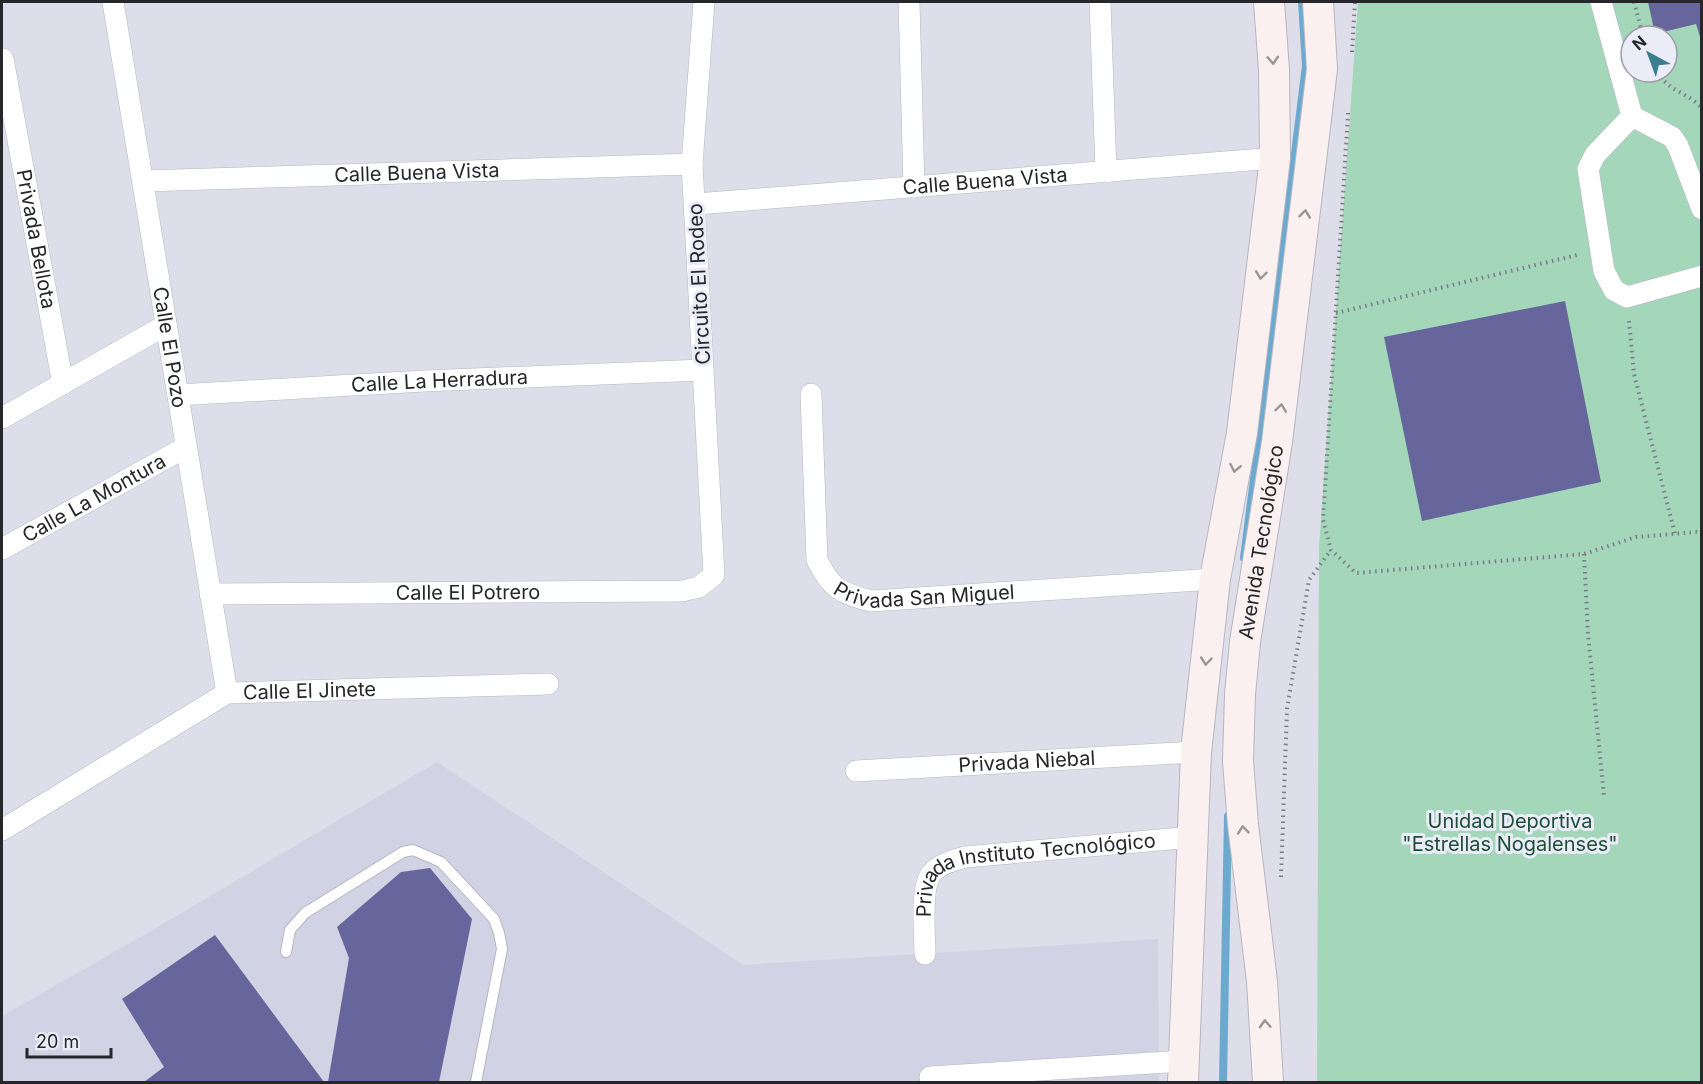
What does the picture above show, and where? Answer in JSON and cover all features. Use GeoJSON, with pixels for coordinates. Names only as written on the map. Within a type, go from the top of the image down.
{"type":"FeatureCollection","features":[{"type":"Feature","properties":{"kind":"main road","name":"Avenida Tecnológico"},"geometry":{"type":"LineString","coordinates":[[1184,1072],[1196,752],[1215,579],[1242,434],[1275,158],[1274,70],[1269,2]]}},
{"type":"Feature","properties":{"kind":"main road","name":"Avenida Tecnológico"},"geometry":{"type":"LineString","coordinates":[[1268,1083],[1262,981],[1243,825],[1239,771],[1240,694],[1245,642],[1277,442],[1322,69],[1318,2]]}},
{"type":"Feature","properties":{"kind":"street","name":"Calle El Pozo"},"geometry":{"type":"LineString","coordinates":[[113,2],[227,693]]}},
{"type":"Feature","properties":{"kind":"street","name":"Circuito El Rodeo"},"geometry":{"type":"LineString","coordinates":[[704,2],[692,164],[696,204],[714,567]]}},
{"type":"Feature","properties":{"kind":"street"},"geometry":{"type":"LineString","coordinates":[[909,2],[914,187]]}},
{"type":"Feature","properties":{"kind":"street"},"geometry":{"type":"LineString","coordinates":[[1100,2],[1106,172]]}},
{"type":"Feature","properties":{"kind":"street"},"geometry":{"type":"LineString","coordinates":[[1600,2],[1632,116],[1672,137],[1678,146],[1701,209]]}},
{"type":"Feature","properties":{"kind":"street","name":"Privada Bellota"},"geometry":{"type":"LineString","coordinates":[[3,59],[63,384]]}},
{"type":"Feature","properties":{"kind":"street"},"geometry":{"type":"LineString","coordinates":[[1632,116],[1595,154],[1588,169],[1608,281],[1614,290],[1627,297],[1701,276]]}},
{"type":"Feature","properties":{"kind":"street","name":"Calle Buena Vista"},"geometry":{"type":"LineString","coordinates":[[696,204],[1275,158]]}},
{"type":"Feature","properties":{"kind":"street","name":"Calle Buena Vista"},"geometry":{"type":"LineString","coordinates":[[143,181],[692,164]]}},
{"type":"Feature","properties":{"kind":"street"},"geometry":{"type":"LineString","coordinates":[[2,418],[166,325]]}},
{"type":"Feature","properties":{"kind":"street","name":"Calle La Herradura"},"geometry":{"type":"LineString","coordinates":[[178,395],[424,381],[703,370]]}},
{"type":"Feature","properties":{"kind":"street","name":"Privada San Miguel"},"geometry":{"type":"LineString","coordinates":[[811,394],[816,560],[824,575],[835,588],[848,595],[871,601],[1215,579]]}},
{"type":"Feature","properties":{"kind":"street","name":"Calle La Montura"},"geometry":{"type":"LineString","coordinates":[[2,549],[186,447]]}},
{"type":"Feature","properties":{"kind":"street","name":"Calle El Potrero"},"geometry":{"type":"LineString","coordinates":[[210,594],[682,591],[699,587],[709,581],[714,575],[714,567]]}},
{"type":"Feature","properties":{"kind":"street","name":"Calle El Jinete"},"geometry":{"type":"LineString","coordinates":[[2,830],[227,693],[548,684]]}},
{"type":"Feature","properties":{"kind":"street","name":"Privada Niebal"},"geometry":{"type":"LineString","coordinates":[[856,771],[1196,752]]}},
{"type":"Feature","properties":{"kind":"street","name":"Privada Instituto Tecnológico"},"geometry":{"type":"LineString","coordinates":[[925,954],[926,889],[932,874],[946,863],[965,856],[1193,837]]}},
{"type":"Feature","properties":{"kind":"street"},"geometry":{"type":"LineString","coordinates":[[930,1077],[1184,1072]]}},
{"type":"Feature","properties":{"kind":"lane"},"geometry":{"type":"LineString","coordinates":[[286,952],[290,930],[305,914],[403,852],[413,850],[441,862],[494,919],[502,949],[476,1083]]}},
{"type":"Feature","properties":{"kind":"path"},"geometry":{"type":"LineString","coordinates":[[1352,61],[1355,2]]}},
{"type":"Feature","properties":{"kind":"path"},"geometry":{"type":"LineString","coordinates":[[1634,2],[1640,24]]}},
{"type":"Feature","properties":{"kind":"path"},"geometry":{"type":"LineString","coordinates":[[1666,84],[1697,103],[1701,109]]}},
{"type":"Feature","properties":{"kind":"path"},"geometry":{"type":"LineString","coordinates":[[1349,109],[1323,520],[1331,550],[1356,573],[1584,554],[1636,537],[1696,532],[1701,534]]}},
{"type":"Feature","properties":{"kind":"path"},"geometry":{"type":"LineString","coordinates":[[1336,313],[1601,249]]}},
{"type":"Feature","properties":{"kind":"path"},"geometry":{"type":"LineString","coordinates":[[1627,297],[1634,374],[1675,534]]}},
{"type":"Feature","properties":{"kind":"path"},"geometry":{"type":"LineString","coordinates":[[1280,888],[1287,709],[1309,580],[1331,550]]}},
{"type":"Feature","properties":{"kind":"path"},"geometry":{"type":"LineString","coordinates":[[1584,554],[1588,634],[1604,796]]}},
{"type":"Feature","properties":{"kind":"shaded area"},"geometry":{"type":"Polygon","coordinates":[[[437,762],[743,965],[1158,939],[1159,1082],[2,1082],[2,1016],[437,762]]]}},
{"type":"Feature","properties":{"kind":"green space","name":"Unidad Deportiva \"Estrellas Nogalenses\""},"geometry":{"type":"Polygon","coordinates":[[[1358,2],[1701,2],[1701,1082],[1317,1082],[1319,547],[1358,2]]]}},
{"type":"Feature","properties":{"kind":"building"},"geometry":{"type":"Polygon","coordinates":[[[1648,2],[1702,2],[1702,43],[1696,24],[1679,28],[1679,24],[1653,24],[1648,2]]]}},
{"type":"Feature","properties":{"kind":"building"},"geometry":{"type":"Polygon","coordinates":[[[1565,301],[1601,482],[1422,521],[1384,337],[1565,301]]]}},
{"type":"Feature","properties":{"kind":"building"},"geometry":{"type":"Polygon","coordinates":[[[430,868],[472,919],[439,1082],[328,1082],[349,958],[337,927],[401,872],[430,868]]]}},
{"type":"Feature","properties":{"kind":"building"},"geometry":{"type":"Polygon","coordinates":[[[215,935],[324,1082],[144,1082],[164,1067],[122,999],[215,935]]]}},
{"type":"Feature","properties":{"kind":"waterway"},"geometry":{"type":"LineString","coordinates":[[1244,558],[1306,66],[1302,2]]}},
{"type":"Feature","properties":{"kind":"waterway"},"geometry":{"type":"LineString","coordinates":[[1223,1082],[1228,816]]}}]}
